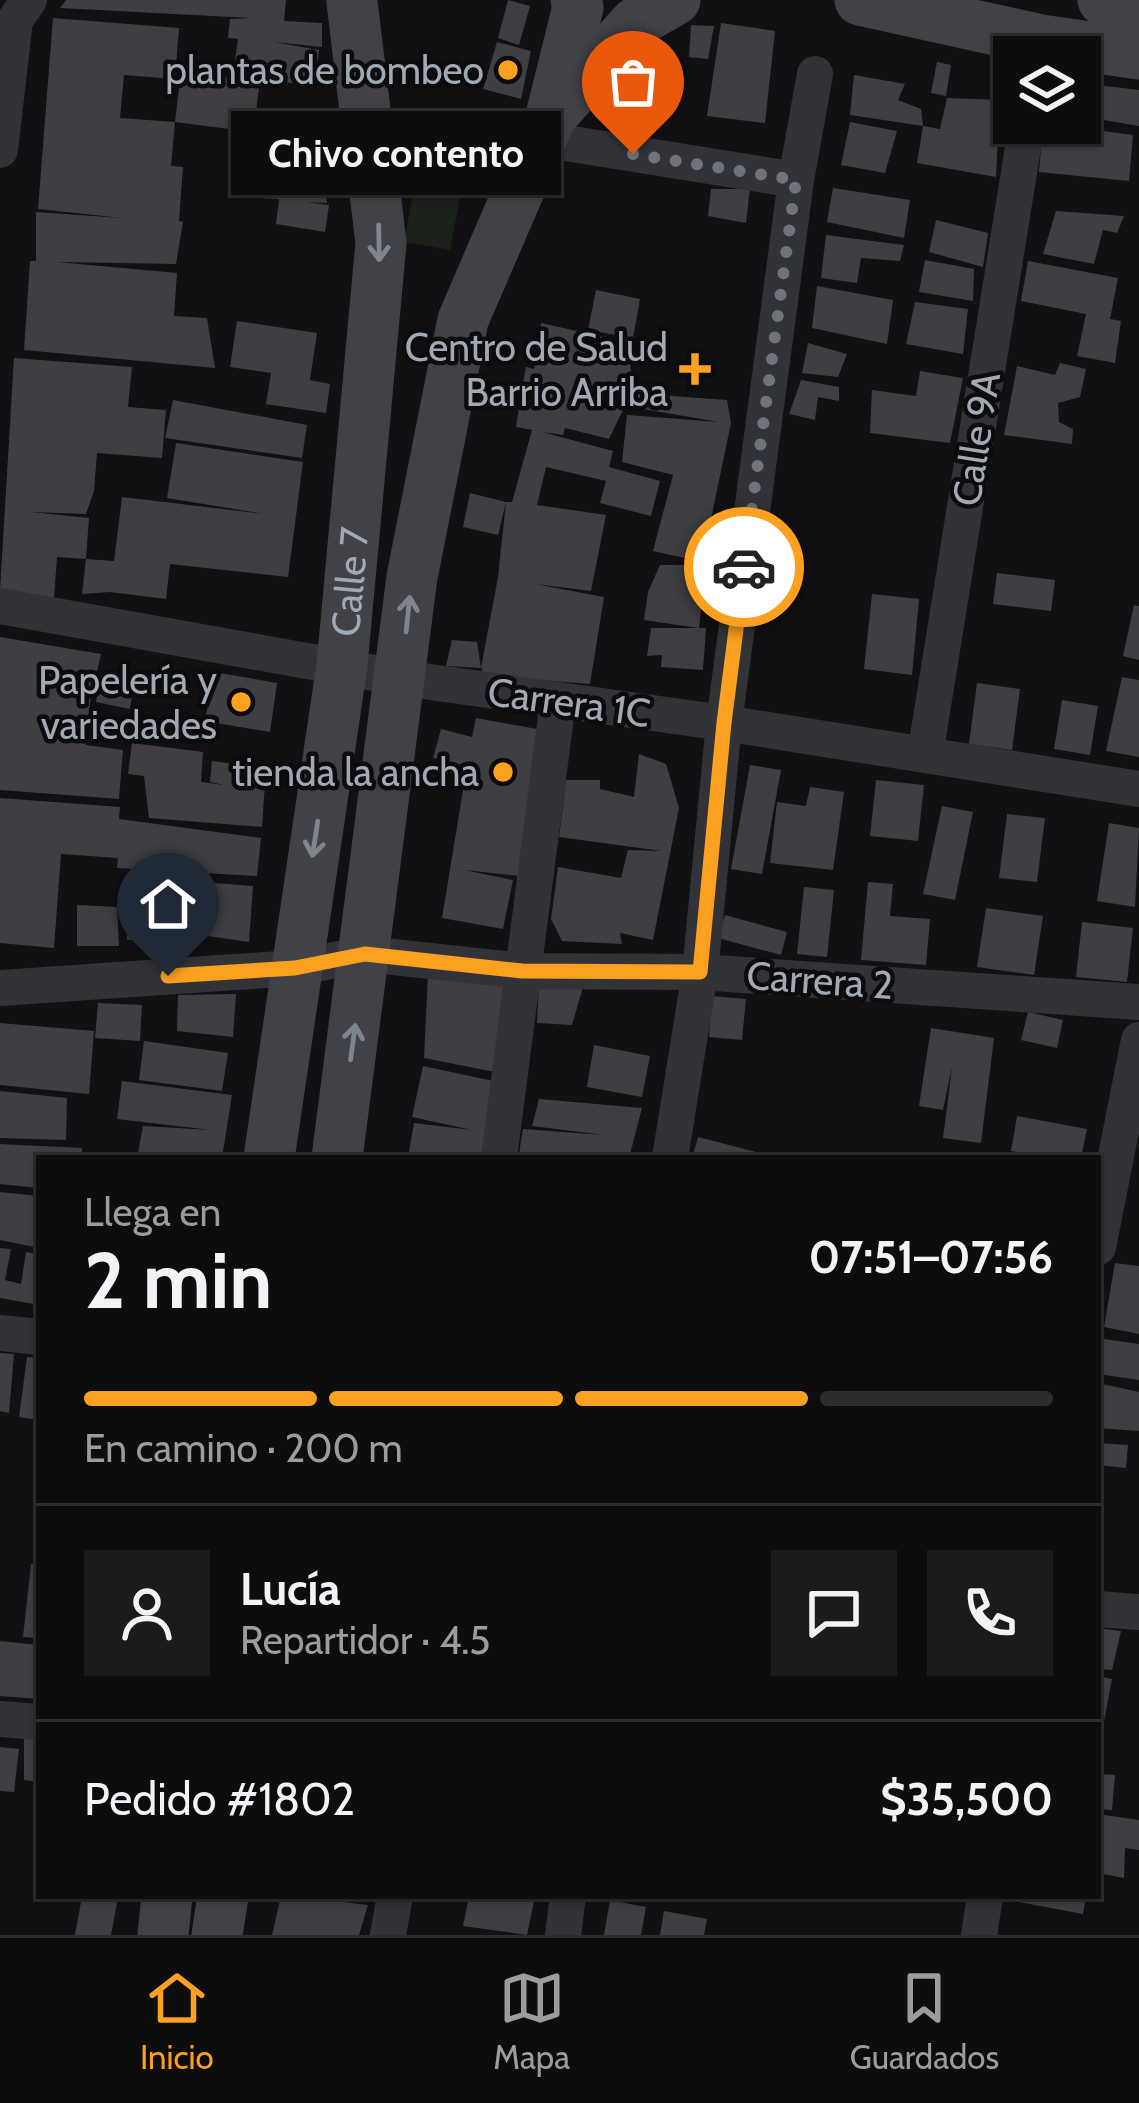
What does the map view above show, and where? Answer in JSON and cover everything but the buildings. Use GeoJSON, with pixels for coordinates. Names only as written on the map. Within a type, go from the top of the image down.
{"type":"FeatureCollection","features":[{"type":"Feature","properties":{"kind":"street"},"geometry":{"type":"LineString","coordinates":[[0,150],[15,20],[29,0]]}},
{"type":"Feature","properties":{"kind":"street","name":"Calle 7"},"geometry":{"type":"LineString","coordinates":[[269,1155],[343,665],[381,242],[352,0]]}},
{"type":"Feature","properties":{"kind":"street"},"geometry":{"type":"LineString","coordinates":[[546,128],[576,0]]}},
{"type":"Feature","properties":{"kind":"street"},"geometry":{"type":"LineString","coordinates":[[546,128],[635,23],[675,0]]}},
{"type":"Feature","properties":{"kind":"street"},"geometry":{"type":"LineString","coordinates":[[860,0],[994,36]]}},
{"type":"Feature","properties":{"kind":"street"},"geometry":{"type":"LineString","coordinates":[[1103,0],[1139,6]]}},
{"type":"Feature","properties":{"kind":"street"},"geometry":{"type":"LineString","coordinates":[[1101,52],[1139,54]]}},
{"type":"Feature","properties":{"kind":"street"},"geometry":{"type":"LineString","coordinates":[[670,1155],[700,972],[724,723],[796,180],[815,74]]}},
{"type":"Feature","properties":{"kind":"street"},"geometry":{"type":"LineString","coordinates":[[546,128],[796,180]]}},
{"type":"Feature","properties":{"kind":"street","name":"Calle 7"},"geometry":{"type":"LineString","coordinates":[[337,1155],[412,577],[463,320],[546,128]]}},
{"type":"Feature","properties":{"kind":"street","name":"Calle 9A"},"geometry":{"type":"LineString","coordinates":[[925,755],[1024,144]]}},
{"type":"Feature","properties":{"kind":"street","name":"Carrera 1C"},"geometry":{"type":"LineString","coordinates":[[0,606],[402,678],[1139,789]]}},
{"type":"Feature","properties":{"kind":"street"},"geometry":{"type":"LineString","coordinates":[[499,1155],[558,701]]}},
{"type":"Feature","properties":{"kind":"street","name":"Carrera 2"},"geometry":{"type":"LineString","coordinates":[[0,988],[295,968],[365,954],[522,971],[700,972],[1139,1002]]}},
{"type":"Feature","properties":{"kind":"street"},"geometry":{"type":"LineString","coordinates":[[1101,1232],[1139,1040]]}},
{"type":"Feature","properties":{"kind":"street"},"geometry":{"type":"LineString","coordinates":[[0,1333],[36,1337]]}},
{"type":"Feature","properties":{"kind":"street"},"geometry":{"type":"LineString","coordinates":[[1101,1610],[1139,1612]]}},
{"type":"Feature","properties":{"kind":"street"},"geometry":{"type":"LineString","coordinates":[[0,1719],[36,1722]]}},
{"type":"Feature","properties":{"kind":"street"},"geometry":{"type":"LineString","coordinates":[[163,1935],[167,1899]]}},
{"type":"Feature","properties":{"kind":"street"},"geometry":{"type":"LineString","coordinates":[[217,1935],[223,1899]]}},
{"type":"Feature","properties":{"kind":"street"},"geometry":{"type":"LineString","coordinates":[[388,1935],[394,1899]]}},
{"type":"Feature","properties":{"kind":"street"},"geometry":{"type":"LineString","coordinates":[[563,1935],[568,1899]]}},
{"type":"Feature","properties":{"kind":"street"},"geometry":{"type":"LineString","coordinates":[[979,1935],[985,1899]]}},
{"type":"Feature","properties":{"kind":"shaded area"},"geometry":{"type":"Polygon","coordinates":[[[421,151],[467,159],[450,250],[404,242],[421,151]]]}},
{"type":"Feature","properties":{"kind":"way so far"},"geometry":{"type":"LineString","coordinates":[[633,154],[796,180],[744,567]]}},
{"type":"Feature","properties":{"kind":"place","name":"plantas de bombeo"},"geometry":{"type":"Point","coordinates":[508,70]}},
{"type":"Feature","properties":{"kind":"place","name":"Chivo contento"},"geometry":{"type":"Point","coordinates":[633,154]}},
{"type":"Feature","properties":{"kind":"place","name":"Centro de Salud Barrio Arriba"},"geometry":{"type":"Point","coordinates":[695,369]}},
{"type":"Feature","properties":{"kind":"place","name":"Papelería y variedades"},"geometry":{"type":"Point","coordinates":[241,702]}},
{"type":"Feature","properties":{"kind":"place","name":"tienda la ancha"},"geometry":{"type":"Point","coordinates":[503,772]}},
{"type":"Feature","properties":{"kind":"route"},"geometry":{"type":"LineString","coordinates":[[168,976],[295,968],[365,954],[522,971],[700,972],[744,567]]}}]}
